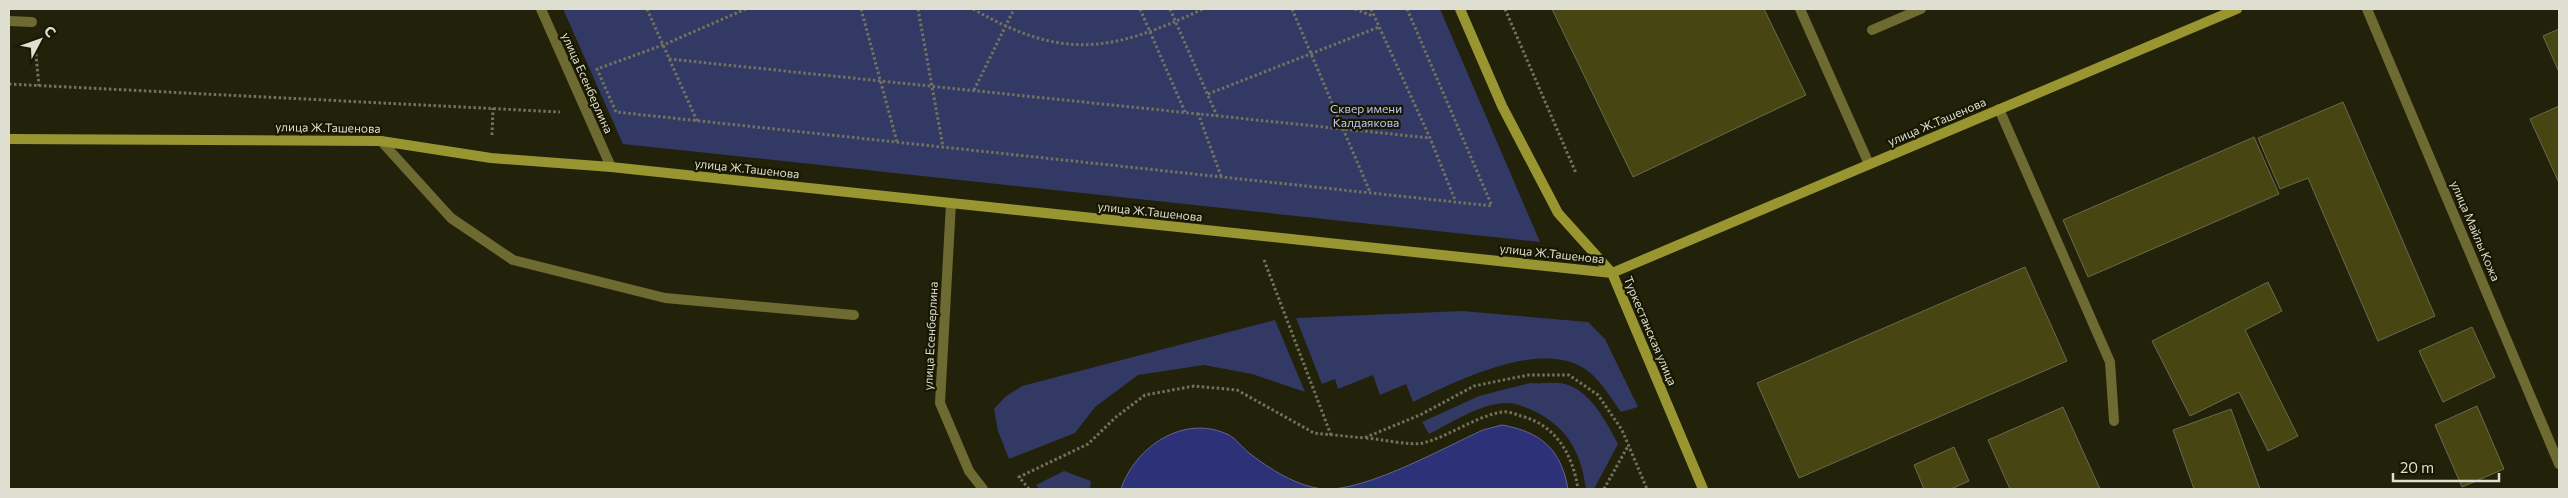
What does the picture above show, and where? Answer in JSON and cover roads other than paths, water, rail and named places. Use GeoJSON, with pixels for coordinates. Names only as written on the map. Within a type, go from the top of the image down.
{"type":"FeatureCollection","features":[{"type":"Feature","properties":{"kind":"main road","name":"Туркестанская улица"},"geometry":{"type":"LineString","coordinates":[[1460,9],[1502,106],[1558,213],[1612,273],[1703,489]]}},
{"type":"Feature","properties":{"kind":"main road","name":"улица Ж.Ташенова"},"geometry":{"type":"LineString","coordinates":[[9,139],[381,141],[491,158],[611,167],[1612,273],[2236,9]]}},
{"type":"Feature","properties":{"kind":"street","name":"улица Есенберлина"},"geometry":{"type":"LineString","coordinates":[[541,9],[611,167]]}},
{"type":"Feature","properties":{"kind":"street"},"geometry":{"type":"LineString","coordinates":[[1800,9],[1869,164]]}},
{"type":"Feature","properties":{"kind":"street"},"geometry":{"type":"LineString","coordinates":[[1872,30],[1921,9]]}},
{"type":"Feature","properties":{"kind":"street","name":"улица Майлы Кожа"},"geometry":{"type":"LineString","coordinates":[[2367,9],[2559,464]]}},
{"type":"Feature","properties":{"kind":"street"},"geometry":{"type":"LineString","coordinates":[[9,21],[32,22]]}},
{"type":"Feature","properties":{"kind":"street"},"geometry":{"type":"LineString","coordinates":[[1998,109],[2110,362],[2114,421]]}},
{"type":"Feature","properties":{"kind":"street"},"geometry":{"type":"LineString","coordinates":[[381,141],[451,218],[513,260],[665,298],[854,316]]}},
{"type":"Feature","properties":{"kind":"street","name":"улица Есенберлина"},"geometry":{"type":"LineString","coordinates":[[951,203],[940,403],[969,471],[983,489]]}},
{"type":"Feature","properties":{"kind":"park label","name":"Сквер имени Калдаякова"},"geometry":{"type":"Point","coordinates":[1366,116]}}]}
